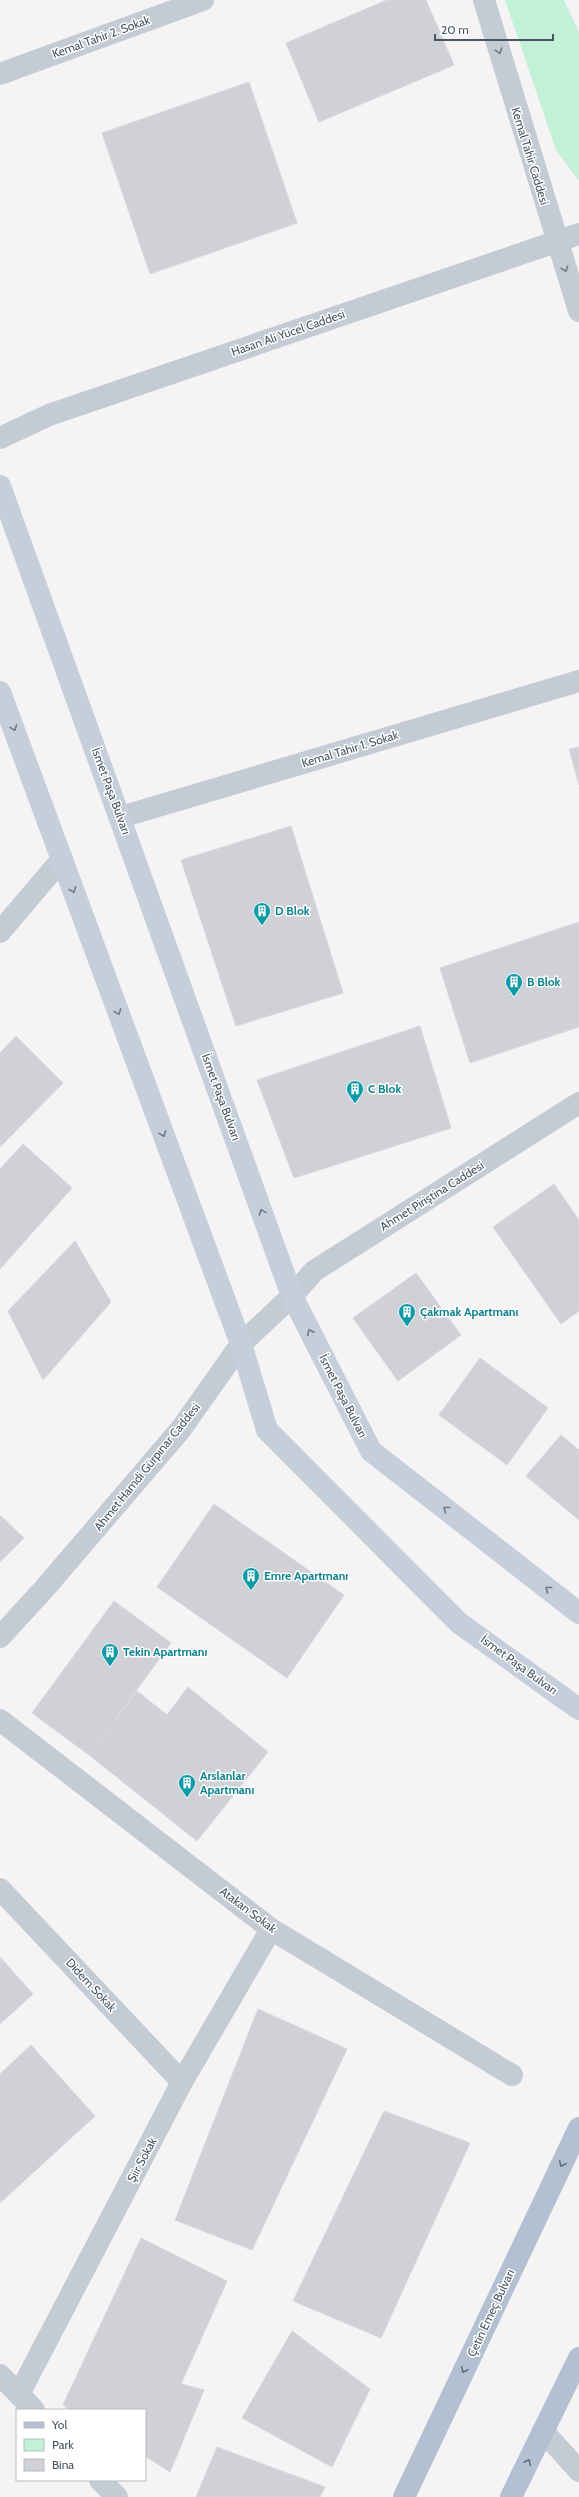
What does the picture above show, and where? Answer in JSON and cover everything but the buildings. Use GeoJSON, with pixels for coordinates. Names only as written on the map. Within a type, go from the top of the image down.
{"type":"FeatureCollection","features":[{"type":"Feature","properties":{"kind":"main road","name":"Çetin Emeç Bulvarı"},"geometry":{"type":"LineString","coordinates":[[404,2497],[579,2128]]}},
{"type":"Feature","properties":{"kind":"main road"},"geometry":{"type":"LineString","coordinates":[[511,2497],[579,2358]]}},
{"type":"Feature","properties":{"kind":"street","name":"Kemal Tahir 2. Sokak"},"geometry":{"type":"LineString","coordinates":[[0,74],[203,0]]}},
{"type":"Feature","properties":{"kind":"street","name":"Kemal Tahir Caddesi"},"geometry":{"type":"LineString","coordinates":[[484,0],[556,242],[579,311]]}},
{"type":"Feature","properties":{"kind":"street","name":"Hasan Ali Yücel Caddesi"},"geometry":{"type":"LineString","coordinates":[[0,438],[49,415],[579,234]]}},
{"type":"Feature","properties":{"kind":"street","name":"İsmet Paşa Bulvarı"},"geometry":{"type":"LineString","coordinates":[[0,486],[121,818],[292,1296],[371,1451],[579,1613]]}},
{"type":"Feature","properties":{"kind":"street","name":"Kemal Tahir 1. Sokak"},"geometry":{"type":"LineString","coordinates":[[121,818],[579,681]]}},
{"type":"Feature","properties":{"kind":"street","name":"İsmet Paşa Bulvarı"},"geometry":{"type":"LineString","coordinates":[[0,692],[241,1344],[267,1430],[459,1623],[579,1709]]}},
{"type":"Feature","properties":{"kind":"street"},"geometry":{"type":"LineString","coordinates":[[0,932],[62,858]]}},
{"type":"Feature","properties":{"kind":"street","name":"Ahmet Piriştina Caddesi"},"geometry":{"type":"LineString","coordinates":[[292,1296],[314,1271],[579,1102]]}},
{"type":"Feature","properties":{"kind":"street","name":"Ahmet Hamdi Gürpınar Caddesi"},"geometry":{"type":"LineString","coordinates":[[0,1637],[44,1589],[181,1429],[241,1344],[292,1296]]}},
{"type":"Feature","properties":{"kind":"street","name":"Atakan Sokak"},"geometry":{"type":"LineString","coordinates":[[0,1720],[271,1929],[512,2075]]}},
{"type":"Feature","properties":{"kind":"street","name":"Didem Sokak"},"geometry":{"type":"LineString","coordinates":[[0,1889],[182,2082]]}},
{"type":"Feature","properties":{"kind":"street","name":"Şiir Sokak"},"geometry":{"type":"LineString","coordinates":[[19,2394],[182,2082],[271,1929]]}},
{"type":"Feature","properties":{"kind":"street"},"geometry":{"type":"LineString","coordinates":[[0,2375],[33,2409]]}},
{"type":"Feature","properties":{"kind":"street"},"geometry":{"type":"LineString","coordinates":[[543,2431],[579,2471]]}},
{"type":"Feature","properties":{"kind":"street"},"geometry":{"type":"LineString","coordinates":[[101,2481],[117,2497]]}},
{"type":"Feature","properties":{"kind":"green space"},"geometry":{"type":"Polygon","coordinates":[[[505,0],[564,0],[579,32],[579,181],[556,150],[505,0]]]}},
{"type":"Feature","properties":{"kind":"place","name":"D Blok"},"geometry":{"type":"Point","coordinates":[262,926]}},
{"type":"Feature","properties":{"kind":"place","name":"B Blok"},"geometry":{"type":"Point","coordinates":[514,997]}},
{"type":"Feature","properties":{"kind":"place","name":"C Blok"},"geometry":{"type":"Point","coordinates":[355,1104]}},
{"type":"Feature","properties":{"kind":"place","name":"Çakmak Apartmanı"},"geometry":{"type":"Point","coordinates":[407,1327]}},
{"type":"Feature","properties":{"kind":"place","name":"Emre Apartmanı"},"geometry":{"type":"Point","coordinates":[251,1591]}},
{"type":"Feature","properties":{"kind":"place","name":"Tekin Apartmanı"},"geometry":{"type":"Point","coordinates":[110,1667]}},
{"type":"Feature","properties":{"kind":"place","name":"Arslanlar Apartmanı"},"geometry":{"type":"Point","coordinates":[187,1798]}}]}
